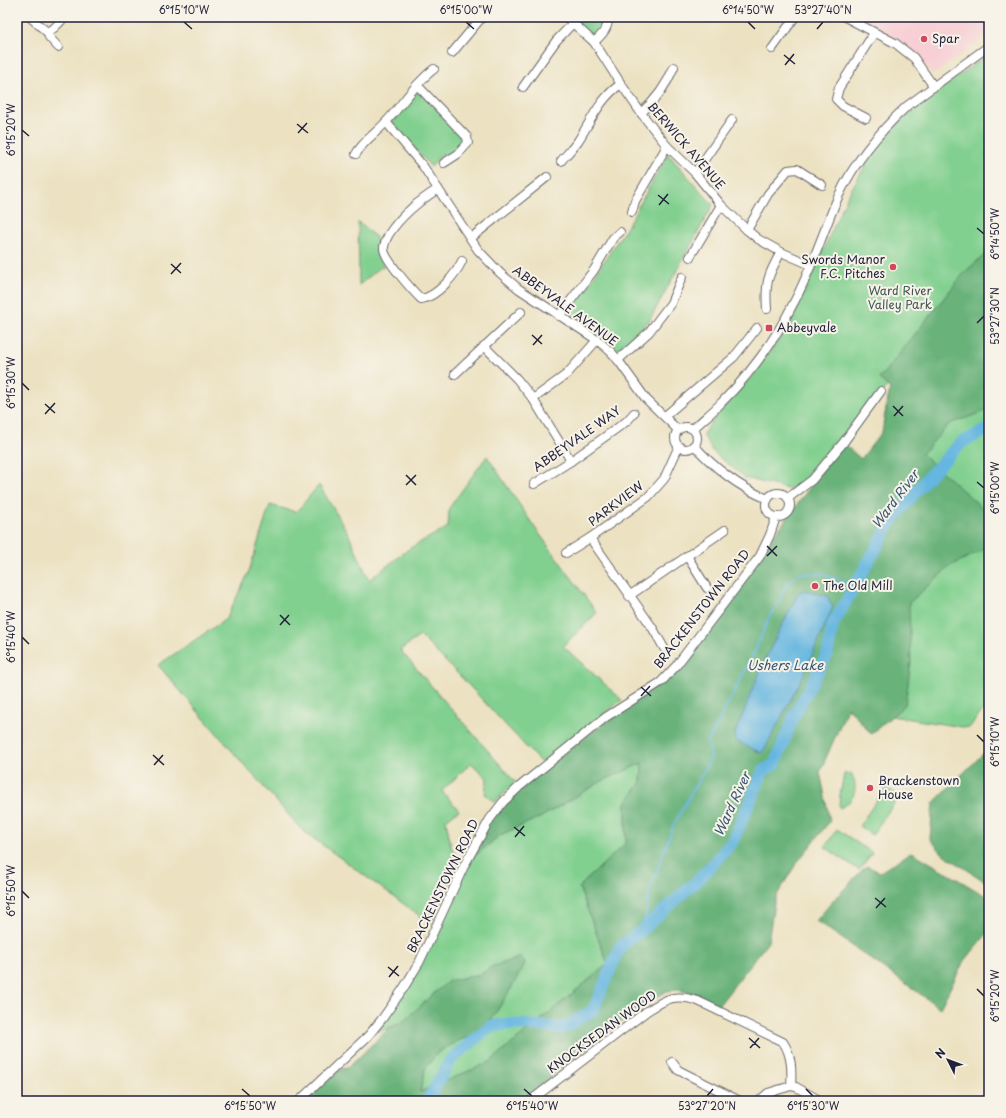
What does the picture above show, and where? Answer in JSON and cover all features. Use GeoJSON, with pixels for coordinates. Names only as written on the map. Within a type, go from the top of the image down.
{"type":"FeatureCollection","features":[{"type":"Feature","properties":{"kind":"street"},"geometry":{"type":"LineString","coordinates":[[30,17],[47,32],[49,37],[58,47]]}},
{"type":"Feature","properties":{"kind":"street"},"geometry":{"type":"LineString","coordinates":[[47,32],[54,28],[65,17]]}},
{"type":"Feature","properties":{"kind":"street"},"geometry":{"type":"LineString","coordinates":[[452,53],[482,17]]}},
{"type":"Feature","properties":{"kind":"street","name":"BERWICK AVENUE"},"geometry":{"type":"LineString","coordinates":[[566,17],[594,42],[641,113],[667,146],[694,173],[721,205],[758,239],[811,266]]}},
{"type":"Feature","properties":{"kind":"street"},"geometry":{"type":"LineString","coordinates":[[594,42],[604,33],[609,22],[608,17]]}},
{"type":"Feature","properties":{"kind":"street"},"geometry":{"type":"LineString","coordinates":[[772,49],[795,17]]}},
{"type":"Feature","properties":{"kind":"street"},"geometry":{"type":"LineString","coordinates":[[845,17],[895,43],[914,58],[934,87]]}},
{"type":"Feature","properties":{"kind":"street"},"geometry":{"type":"LineString","coordinates":[[523,87],[556,41],[572,23]]}},
{"type":"Feature","properties":{"kind":"street"},"geometry":{"type":"LineString","coordinates":[[866,118],[843,106],[836,99],[839,88],[874,33]]}},
{"type":"Feature","properties":{"kind":"street"},"geometry":{"type":"LineString","coordinates":[[693,429],[722,402],[742,380],[761,356],[794,304],[840,194],[857,163],[871,143],[896,117],[989,46]]}},
{"type":"Feature","properties":{"kind":"street"},"geometry":{"type":"LineString","coordinates":[[641,113],[647,108],[669,78],[674,67]]}},
{"type":"Feature","properties":{"kind":"street"},"geometry":{"type":"LineString","coordinates":[[356,154],[360,146],[386,122],[426,75],[434,69]]}},
{"type":"Feature","properties":{"kind":"street"},"geometry":{"type":"LineString","coordinates":[[562,161],[577,142],[597,109],[611,91],[621,84]]}},
{"type":"Feature","properties":{"kind":"street"},"geometry":{"type":"LineString","coordinates":[[417,85],[467,137],[468,143],[458,154],[444,163]]}},
{"type":"Feature","properties":{"kind":"street"},"geometry":{"type":"LineString","coordinates":[[694,173],[732,120]]}},
{"type":"Feature","properties":{"kind":"street","name":"ABBEYVALE AVENUE"},"geometry":{"type":"LineString","coordinates":[[386,122],[423,166],[478,250],[500,273],[520,289],[597,340],[618,360],[646,399],[678,430]]}},
{"type":"Feature","properties":{"kind":"street"},"geometry":{"type":"LineString","coordinates":[[632,212],[635,202],[667,146]]}},
{"type":"Feature","properties":{"kind":"street"},"geometry":{"type":"LineString","coordinates":[[747,230],[768,194],[788,170],[797,170],[822,185]]}},
{"type":"Feature","properties":{"kind":"street"},"geometry":{"type":"LineString","coordinates":[[470,238],[547,178]]}},
{"type":"Feature","properties":{"kind":"street"},"geometry":{"type":"LineString","coordinates":[[438,189],[423,198],[408,210],[393,227],[385,241],[383,248],[386,257],[421,299],[427,298],[440,289],[457,271],[462,261]]}},
{"type":"Feature","properties":{"kind":"street"},"geometry":{"type":"LineString","coordinates":[[690,257],[721,205]]}},
{"type":"Feature","properties":{"kind":"street"},"geometry":{"type":"LineString","coordinates":[[560,316],[594,270],[613,238],[620,232]]}},
{"type":"Feature","properties":{"kind":"street"},"geometry":{"type":"LineString","coordinates":[[767,309],[766,285],[771,270],[781,252]]}},
{"type":"Feature","properties":{"kind":"street"},"geometry":{"type":"LineString","coordinates":[[618,360],[649,332],[671,302],[682,277]]}},
{"type":"Feature","properties":{"kind":"street"},"geometry":{"type":"LineString","coordinates":[[455,374],[521,312]]}},
{"type":"Feature","properties":{"kind":"street"},"geometry":{"type":"LineString","coordinates":[[665,416],[734,357],[757,328]]}},
{"type":"Feature","properties":{"kind":"street"},"geometry":{"type":"LineString","coordinates":[[533,399],[567,374],[597,340]]}},
{"type":"Feature","properties":{"kind":"street"},"geometry":{"type":"LineString","coordinates":[[484,346],[533,399],[571,461]]}},
{"type":"Feature","properties":{"kind":"street"},"geometry":{"type":"LineString","coordinates":[[788,498],[812,480],[843,443],[881,391]]}},
{"type":"Feature","properties":{"kind":"street","name":"ABBEYVALE WAY"},"geometry":{"type":"LineString","coordinates":[[534,484],[571,461],[627,421],[634,413]]}},
{"type":"Feature","properties":{"kind":"street"},"geometry":{"type":"LineString","coordinates":[[687,426],[693,429],[696,435],[696,442],[694,445],[685,449],[676,444],[674,436],[678,430],[687,426]]}},
{"type":"Feature","properties":{"kind":"street"},"geometry":{"type":"LineString","coordinates":[[694,445],[705,458],[716,467],[743,486],[768,499]]}},
{"type":"Feature","properties":{"kind":"street","name":"PARKVIEW"},"geometry":{"type":"LineString","coordinates":[[566,553],[590,538],[648,496],[664,479],[679,446]]}},
{"type":"Feature","properties":{"kind":"street"},"geometry":{"type":"LineString","coordinates":[[777,493],[781,494],[788,498],[790,504],[789,510],[784,516],[776,517],[770,514],[766,507],[768,499],[770,496],[777,493]]}},
{"type":"Feature","properties":{"kind":"street","name":"BRACKENSTOWN ROAD"},"geometry":{"type":"LineString","coordinates":[[299,1101],[368,1036],[382,1020],[419,963],[465,864],[490,819],[503,802],[519,787],[606,717],[661,682],[676,666],[760,556],[770,535],[776,517]]}},
{"type":"Feature","properties":{"kind":"street"},"geometry":{"type":"LineString","coordinates":[[629,596],[725,530]]}},
{"type":"Feature","properties":{"kind":"street","name":"PARKVIEW"},"geometry":{"type":"LineString","coordinates":[[590,538],[652,627],[664,648]]}},
{"type":"Feature","properties":{"kind":"street"},"geometry":{"type":"LineString","coordinates":[[687,556],[707,588]]}},
{"type":"Feature","properties":{"kind":"street","name":"KNOCKSEDAN WOOD"},"geometry":{"type":"LineString","coordinates":[[530,1101],[647,1012],[663,1001],[675,997],[688,998],[698,1001],[783,1042],[787,1047],[791,1063],[791,1086]]}},
{"type":"Feature","properties":{"kind":"street"},"geometry":{"type":"LineString","coordinates":[[672,1062],[678,1070],[740,1101]]}},
{"type":"Feature","properties":{"kind":"street"},"geometry":{"type":"LineString","coordinates":[[759,1101],[768,1093],[791,1086],[796,1087],[821,1101]]}},
{"type":"Feature","properties":{"kind":"shaded area"},"geometry":{"type":"Polygon","coordinates":[[[859,17],[989,17],[989,33],[933,75],[917,54],[896,38],[859,17]]]}},
{"type":"Feature","properties":{"kind":"green space"},"geometry":{"type":"Polygon","coordinates":[[[570,17],[605,17],[602,28],[593,35],[570,17]]]}},
{"type":"Feature","properties":{"kind":"green space","name":"Swords Manor F.C. Pitches"},"geometry":{"type":"Polygon","coordinates":[[[989,53],[989,514],[922,455],[883,424],[890,388],[887,386],[812,481],[795,491],[745,478],[712,451],[703,434],[716,416],[754,374],[791,322],[847,197],[871,156],[897,124],[989,53]]]}},
{"type":"Feature","properties":{"kind":"green space"},"geometry":{"type":"Polygon","coordinates":[[[416,92],[420,93],[466,137],[452,156],[442,154],[431,167],[391,121],[416,92]]]}},
{"type":"Feature","properties":{"kind":"green space"},"geometry":{"type":"Polygon","coordinates":[[[668,154],[713,205],[649,321],[616,351],[567,313],[595,275],[627,227],[668,154]]]}},
{"type":"Feature","properties":{"kind":"green space"},"geometry":{"type":"Polygon","coordinates":[[[358,222],[378,239],[377,255],[384,267],[381,267],[359,285],[358,222]]]}},
{"type":"Feature","properties":{"kind":"green space"},"geometry":{"type":"Polygon","coordinates":[[[989,252],[989,410],[949,424],[922,454],[989,514],[989,547],[950,566],[909,603],[911,662],[905,705],[871,734],[848,707],[820,772],[830,821],[796,864],[777,895],[774,903],[768,942],[719,1005],[693,993],[676,990],[667,991],[640,1007],[521,1101],[305,1101],[338,1071],[350,1066],[389,1028],[403,1022],[449,981],[481,974],[491,967],[521,957],[525,963],[512,987],[484,1031],[460,1040],[438,1052],[425,1069],[420,1092],[490,1062],[608,964],[579,887],[626,843],[626,803],[641,782],[642,763],[602,781],[541,817],[500,835],[465,864],[490,819],[549,764],[661,682],[697,639],[843,443],[861,459],[882,432],[890,388],[879,379],[964,273],[989,252]]]}},
{"type":"Feature","properties":{"kind":"green space"},"geometry":{"type":"Polygon","coordinates":[[[487,456],[533,525],[597,613],[563,646],[622,700],[541,763],[464,680],[420,636],[400,650],[516,783],[495,802],[485,794],[487,778],[471,763],[442,791],[459,810],[446,820],[451,846],[459,862],[431,924],[302,830],[158,665],[226,619],[248,574],[270,505],[296,512],[319,485],[348,533],[369,580],[410,548],[448,527],[449,508],[487,456]]]}},
{"type":"Feature","properties":{"kind":"green space"},"geometry":{"type":"Polygon","coordinates":[[[989,519],[989,703],[969,728],[891,716],[909,601],[989,519]]]}},
{"type":"Feature","properties":{"kind":"green space"},"geometry":{"type":"Polygon","coordinates":[[[989,748],[989,884],[943,854],[930,839],[933,803],[989,748]]]}},
{"type":"Feature","properties":{"kind":"green space"},"geometry":{"type":"Polygon","coordinates":[[[642,763],[641,782],[626,803],[626,843],[579,887],[608,964],[490,1062],[420,1092],[425,1069],[438,1052],[460,1040],[484,1031],[512,987],[525,963],[521,958],[491,967],[481,974],[449,981],[403,1022],[368,1036],[417,966],[465,864],[500,835],[541,817],[602,781],[642,763]]]}},
{"type":"Feature","properties":{"kind":"green space"},"geometry":{"type":"Polygon","coordinates":[[[851,773],[855,783],[854,793],[849,802],[840,808],[840,795],[844,774],[851,773]]]}},
{"type":"Feature","properties":{"kind":"green space"},"geometry":{"type":"Polygon","coordinates":[[[886,787],[899,796],[872,835],[859,826],[886,787]]]}},
{"type":"Feature","properties":{"kind":"green space"},"geometry":{"type":"Polygon","coordinates":[[[837,829],[872,853],[859,870],[825,847],[837,829]]]}},
{"type":"Feature","properties":{"kind":"green space"},"geometry":{"type":"Polygon","coordinates":[[[912,852],[989,898],[989,931],[963,963],[940,1008],[816,921],[866,866],[880,872],[912,852]]]}},
{"type":"Feature","properties":{"kind":"water","name":"Ushers Lake"},"geometry":{"type":"Polygon","coordinates":[[[805,590],[827,596],[833,607],[804,674],[766,747],[761,753],[736,741],[735,733],[766,657],[799,592],[805,590]]]}},
{"type":"Feature","properties":{"kind":"waterway","name":"Ward River"},"geometry":{"type":"LineString","coordinates":[[427,1101],[451,1059],[491,1026],[514,1024],[564,1028],[593,1010],[620,947],[648,925],[701,877],[733,841],[763,771],[775,764],[794,716],[827,655],[833,624],[891,522],[927,478],[962,442],[989,429]]}},
{"type":"Feature","properties":{"kind":"waterway"},"geometry":{"type":"LineString","coordinates":[[637,934],[646,916],[649,893],[674,824],[711,758],[708,742],[756,649],[769,617],[781,599],[781,595],[786,584],[800,573],[823,574],[855,586]]}},
{"type":"Feature","properties":{"kind":"place","name":"Spar"},"geometry":{"type":"Point","coordinates":[924,39]}},
{"type":"Feature","properties":{"kind":"place","name":"Swords Manor F.C. Pitches"},"geometry":{"type":"Point","coordinates":[893,267]}},
{"type":"Feature","properties":{"kind":"place","name":"Abbeyvale"},"geometry":{"type":"Point","coordinates":[769,328]}},
{"type":"Feature","properties":{"kind":"place","name":"The Old Mill"},"geometry":{"type":"Point","coordinates":[815,586]}},
{"type":"Feature","properties":{"kind":"place","name":"Brackenstown House"},"geometry":{"type":"Point","coordinates":[870,788]}},
{"type":"Feature","properties":{"kind":"park label","name":"Ward River Valley Park"},"geometry":{"type":"Point","coordinates":[900,298]}}]}
